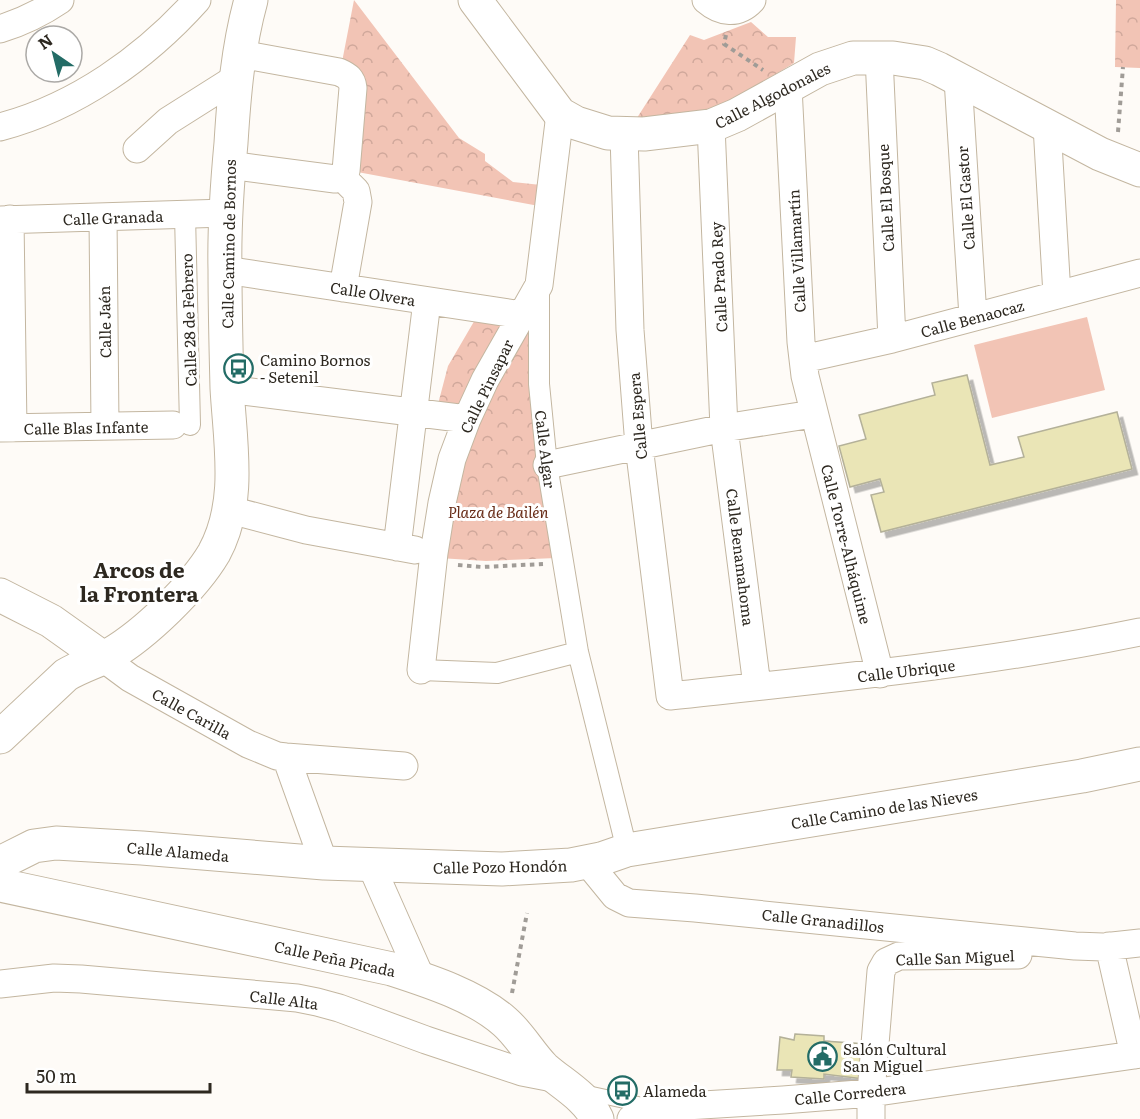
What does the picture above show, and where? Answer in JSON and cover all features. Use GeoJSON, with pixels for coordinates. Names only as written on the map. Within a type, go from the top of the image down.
{"type":"FeatureCollection","features":[{"type":"Feature","properties":{"kind":"street"},"geometry":{"type":"LineString","coordinates":[[0,29],[27,19],[60,0]]}},
{"type":"Feature","properties":{"kind":"street"},"geometry":{"type":"LineString","coordinates":[[0,127],[55,107],[102,80],[150,47],[197,0]]}},
{"type":"Feature","properties":{"kind":"street","name":"Calle Camino de Bornos"},"geometry":{"type":"LineString","coordinates":[[0,737],[66,675],[117,650],[145,628],[193,582],[214,553],[227,524],[230,510],[232,458],[227,389],[225,213],[238,66],[251,0]]}},
{"type":"Feature","properties":{"kind":"street","name":"Calle Algodonales"},"geometry":{"type":"LineString","coordinates":[[475,0],[560,114],[593,130],[624,135],[711,126],[737,115],[837,62],[853,58],[879,57],[926,63],[1128,166]]}},
{"type":"Feature","properties":{"kind":"street"},"geometry":{"type":"LineString","coordinates":[[706,0],[721,10],[742,6]]}},
{"type":"Feature","properties":{"kind":"street","name":"Calle El Bosque"},"geometry":{"type":"LineString","coordinates":[[879,57],[892,339]]}},
{"type":"Feature","properties":{"kind":"street"},"geometry":{"type":"LineString","coordinates":[[137,149],[168,121],[238,66],[339,72],[347,75],[352,81],[346,171],[342,177],[335,179],[229,165]]}},
{"type":"Feature","properties":{"kind":"street","name":"Calle El Gastor"},"geometry":{"type":"LineString","coordinates":[[958,79],[973,317]]}},
{"type":"Feature","properties":{"kind":"street","name":"Calle Villamartín"},"geometry":{"type":"LineString","coordinates":[[788,87],[803,359],[813,414]]}},
{"type":"Feature","properties":{"kind":"street","name":"Calle Algar"},"geometry":{"type":"LineString","coordinates":[[560,114],[539,285],[539,384],[547,465],[578,652],[627,850]]}},
{"type":"Feature","properties":{"kind":"street","name":"Calle Prado Rey"},"geometry":{"type":"LineString","coordinates":[[711,126],[724,428]]}},
{"type":"Feature","properties":{"kind":"street"},"geometry":{"type":"LineString","coordinates":[[1047,126],[1057,295]]}},
{"type":"Feature","properties":{"kind":"street","name":"Calle Espera"},"geometry":{"type":"LineString","coordinates":[[624,135],[630,330],[639,446],[670,696]]}},
{"type":"Feature","properties":{"kind":"street"},"geometry":{"type":"LineString","coordinates":[[342,177],[356,191],[358,202],[343,288]]}},
{"type":"Feature","properties":{"kind":"street","name":"Calle Granada"},"geometry":{"type":"LineString","coordinates":[[5,220],[225,213]]}},
{"type":"Feature","properties":{"kind":"street","name":"Calle 28 de Febrero"},"geometry":{"type":"LineString","coordinates":[[182,425],[185,214]]}},
{"type":"Feature","properties":{"kind":"street","name":"Calle Jaén"},"geometry":{"type":"LineString","coordinates":[[103,217],[105,426]]}},
{"type":"Feature","properties":{"kind":"street"},"geometry":{"type":"LineString","coordinates":[[5,220],[7,428]]}},
{"type":"Feature","properties":{"kind":"street","name":"Calle Olvera"},"geometry":{"type":"LineString","coordinates":[[225,270],[522,315]]}},
{"type":"Feature","properties":{"kind":"street","name":"Calle Benaocaz"},"geometry":{"type":"LineString","coordinates":[[803,359],[892,339],[1140,273]]}},
{"type":"Feature","properties":{"kind":"street","name":"Calle Pinsapar"},"geometry":{"type":"LineString","coordinates":[[421,670],[434,558],[444,492],[452,459],[466,419],[485,380],[539,285]]}},
{"type":"Feature","properties":{"kind":"street"},"geometry":{"type":"LineString","coordinates":[[397,547],[427,301]]}},
{"type":"Feature","properties":{"kind":"street"},"geometry":{"type":"LineString","coordinates":[[227,389],[466,419]]}},
{"type":"Feature","properties":{"kind":"street"},"geometry":{"type":"LineString","coordinates":[[547,465],[724,428],[813,414]]}},
{"type":"Feature","properties":{"kind":"street","name":"Calle Torre-Alháquime"},"geometry":{"type":"LineString","coordinates":[[813,414],[880,674]]}},
{"type":"Feature","properties":{"kind":"street","name":"Calle Blas Infante"},"geometry":{"type":"LineString","coordinates":[[7,428],[182,425]]}},
{"type":"Feature","properties":{"kind":"street","name":"Calle Benamahoma"},"geometry":{"type":"LineString","coordinates":[[724,428],[757,687]]}},
{"type":"Feature","properties":{"kind":"street"},"geometry":{"type":"LineString","coordinates":[[230,510],[297,528],[397,547],[434,558]]}},
{"type":"Feature","properties":{"kind":"street"},"geometry":{"type":"LineString","coordinates":[[0,595],[51,621],[103,658]]}},
{"type":"Feature","properties":{"kind":"street","name":"Calle Ubrique"},"geometry":{"type":"LineString","coordinates":[[670,696],[880,674],[998,658],[1140,632]]}},
{"type":"Feature","properties":{"kind":"street"},"geometry":{"type":"LineString","coordinates":[[421,670],[497,673],[578,652]]}},
{"type":"Feature","properties":{"kind":"street","name":"Calle Carilla"},"geometry":{"type":"LineString","coordinates":[[103,658],[130,678],[267,753],[286,758],[404,766]]}},
{"type":"Feature","properties":{"kind":"street"},"geometry":{"type":"LineString","coordinates":[[286,758],[324,863]]}},
{"type":"Feature","properties":{"kind":"street","name":"Calle Camino de las Nieves"},"geometry":{"type":"LineString","coordinates":[[627,850],[1070,778],[1140,764]]}},
{"type":"Feature","properties":{"kind":"street","name":"Calle Alameda"},"geometry":{"type":"LineString","coordinates":[[34,846],[56,843],[111,845],[371,865]]}},
{"type":"Feature","properties":{"kind":"street"},"geometry":{"type":"LineString","coordinates":[[0,863],[34,846]]}},
{"type":"Feature","properties":{"kind":"street"},"geometry":{"type":"LineString","coordinates":[[12,888],[20,881],[23,859],[34,846]]}},
{"type":"Feature","properties":{"kind":"street","name":"Calle Pozo Hondón"},"geometry":{"type":"LineString","coordinates":[[371,865],[502,869],[588,863],[627,850]]}},
{"type":"Feature","properties":{"kind":"street","name":"Calle Granadillos"},"geometry":{"type":"LineString","coordinates":[[588,863],[615,896],[629,903],[1075,946]]}},
{"type":"Feature","properties":{"kind":"street"},"geometry":{"type":"LineString","coordinates":[[371,865],[421,978]]}},
{"type":"Feature","properties":{"kind":"street","name":"Calle Peña Picada"},"geometry":{"type":"LineString","coordinates":[[12,888],[392,969],[421,978],[480,1004],[507,1023],[534,1056],[592,1110],[597,1119]]}},
{"type":"Feature","properties":{"kind":"street"},"geometry":{"type":"LineString","coordinates":[[1075,946],[1140,943]]}},
{"type":"Feature","properties":{"kind":"street","name":"Calle San Miguel"},"geometry":{"type":"LineString","coordinates":[[871,1119],[871,1092],[881,971],[886,962],[899,956],[1033,954],[1075,946]]}},
{"type":"Feature","properties":{"kind":"street"},"geometry":{"type":"LineString","coordinates":[[1109,946],[1137,1054]]}},
{"type":"Feature","properties":{"kind":"street","name":"Calle Alta"},"geometry":{"type":"LineString","coordinates":[[0,984],[54,978],[81,979],[297,998],[339,1008],[426,1040],[565,1084]]}},
{"type":"Feature","properties":{"kind":"street","name":"Calle Corredera"},"geometry":{"type":"LineString","coordinates":[[631,1119],[660,1109],[871,1092],[1137,1054]]}},
{"type":"Feature","properties":{"kind":"lane"},"geometry":{"type":"LineString","coordinates":[[565,1084],[660,1109]]}},
{"type":"Feature","properties":{"kind":"path"},"geometry":{"type":"LineString","coordinates":[[742,6],[724,44],[788,87]]}},
{"type":"Feature","properties":{"kind":"path"},"geometry":{"type":"LineString","coordinates":[[1123,67],[1128,166]]}},
{"type":"Feature","properties":{"kind":"path"},"geometry":{"type":"LineString","coordinates":[[434,558],[482,567],[563,562]]}},
{"type":"Feature","properties":{"kind":"path"},"geometry":{"type":"LineString","coordinates":[[507,1023],[527,913]]}},
{"type":"Feature","properties":{"kind":"green space"},"geometry":{"type":"Polygon","coordinates":[[[354,0],[459,138],[485,154],[485,161],[513,182],[541,185],[539,206],[352,171],[361,71],[342,62],[354,0]]]}},
{"type":"Feature","properties":{"kind":"green space"},"geometry":{"type":"Polygon","coordinates":[[[1116,0],[1140,0],[1140,68],[1115,67],[1116,0]]]}},
{"type":"Feature","properties":{"kind":"green space"},"geometry":{"type":"Polygon","coordinates":[[[751,22],[768,37],[796,37],[794,63],[722,107],[673,121],[635,121],[690,35],[704,40],[751,22]]]}},
{"type":"Feature","properties":{"kind":"green space"},"geometry":{"type":"Polygon","coordinates":[[[1087,317],[1105,390],[992,418],[974,345],[1087,317]]]}},
{"type":"Feature","properties":{"kind":"green space"},"geometry":{"type":"Polygon","coordinates":[[[476,318],[509,326],[463,413],[437,408],[448,366],[476,318]]]}},
{"type":"Feature","properties":{"kind":"green space","name":"Plaza de Bailén"},"geometry":{"type":"Polygon","coordinates":[[[530,319],[556,558],[486,561],[439,558],[472,421],[530,319]]]}},
{"type":"Feature","properties":{"kind":"building"},"geometry":{"type":"Polygon","coordinates":[[[967,375],[990,465],[1024,457],[1018,437],[1117,412],[1132,469],[881,532],[871,495],[884,492],[880,479],[850,487],[839,446],[866,439],[859,415],[935,395],[932,383],[967,375]]]}},
{"type":"Feature","properties":{"kind":"building","name":"Salón Cultural San Miguel"},"geometry":{"type":"Polygon","coordinates":[[[795,1034],[824,1036],[824,1041],[866,1044],[864,1079],[824,1074],[824,1079],[791,1077],[792,1070],[777,1070],[780,1037],[794,1040],[795,1034]]]}},
{"type":"Feature","properties":{"kind":"place","name":"Camino Bornos - Setenil"},"geometry":{"type":"Point","coordinates":[239,368]}},
{"type":"Feature","properties":{"kind":"place","name":"Salón Cultural San Miguel"},"geometry":{"type":"Point","coordinates":[822,1057]}},
{"type":"Feature","properties":{"kind":"place","name":"Alameda"},"geometry":{"type":"Point","coordinates":[622,1090]}},
{"type":"Feature","properties":{"kind":"district","name":"Arcos de la Frontera"},"geometry":{"type":"Point","coordinates":[139,580]}}]}
